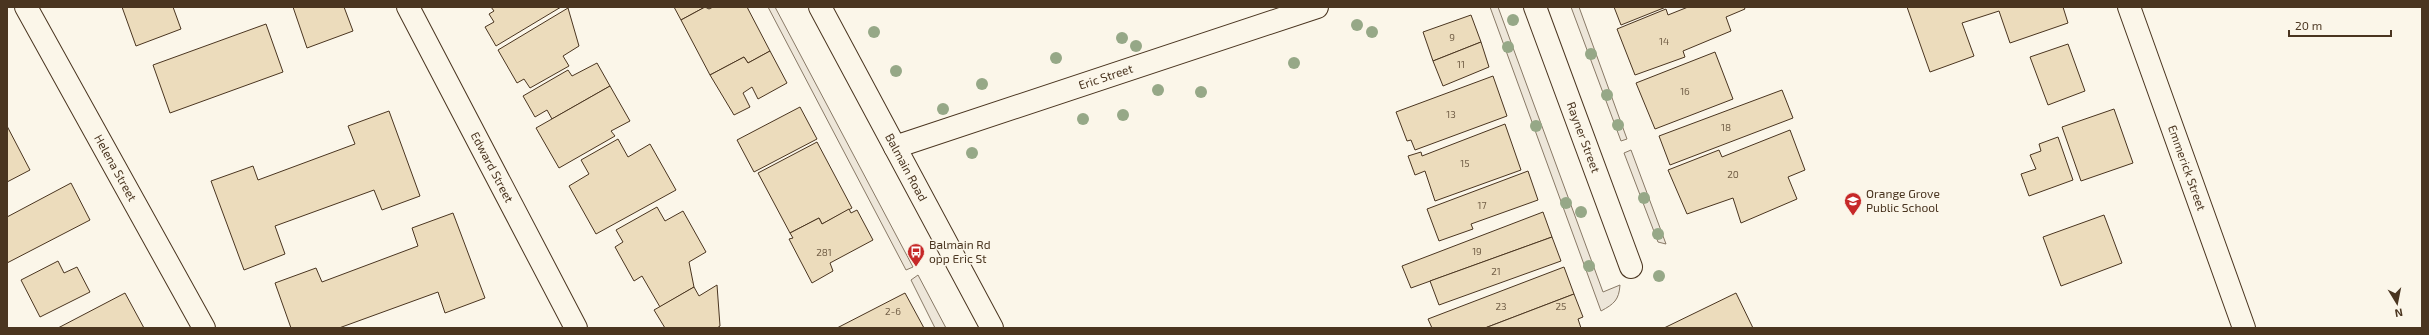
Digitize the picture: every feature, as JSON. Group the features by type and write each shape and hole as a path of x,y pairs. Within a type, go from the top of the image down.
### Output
{"street":[{"name":"Helena Street","path":"26,7 204,328"},
{"name":"Edward Street","path":"408,7 576,328"},
{"name":"Balmain Road","path":"820,7 992,328"},
{"name":"Eric Street","path":"895,148 1317,7"},
{"name":"Rayner Street","path":"1535,7 1631,267"},
{"name":"Emmerick Street","path":"2129,7 2244,328"}],"shaded area":[{"path":"768,7 775,7 913,267 906,270"},
{"path":"1490,7 1498,7 1603,292 1620,285 1615,301 1601,311"},
{"path":"1571,7 1579,7 1627,139 1621,141"},
{"path":"1631,150 1666,244 1658,242 1624,153"},
{"path":"918,275 946,328 935,328 911,280"}],"building":[{"path":"122,7 173,7 181,29 136,46"},
{"path":"293,7 344,7 353,31 307,48"},
{"path":"491,7 561,7 496,46 485,27 494,22 489,14 494,11"},
{"path":"674,7 705,7 681,20"},
{"path":"705,7 709,9 713,7 747,7 770,51 748,63 744,57 710,75 681,20"},
{"path":"1614,7 1666,7 1621,25"},
{"path":"1688,7 1744,7 1745,9 1726,17 1731,31 1683,51 1685,57 1635,75 1617,29 1666,9 1668,15"},
{"path":"1907,7 2063,7 2068,23 2010,43 1999,11 1962,23 1974,56 1930,72"},
{"path":"568,8 579,46 563,56 569,66 530,88 524,79 517,83 498,50"},
{"path":"1471,15 1481,42 1433,61 1423,32"},
{"path":"266,24 283,72 170,113 153,65"},
{"path":"1481,42 1489,67 1443,86 1433,61"},
{"path":"2068,44 2085,91 2048,105 2030,57"},
{"path":"770,51 787,83 758,99 752,87 743,93 750,107 734,115 710,75 744,57 748,63"},
{"path":"1715,52 1733,99 1655,129 1636,83"},
{"path":"597,63 610,86 552,119 547,110 535,117 523,96 568,70 572,76"},
{"path":"1493,76 1507,116 1415,150 1411,140 1407,141 1396,112"},
{"path":"610,86 630,121 611,131 615,136 559,168 536,128"},
{"path":"1782,90 1793,118 1670,165 1659,136"},
{"path":"800,107 817,139 754,172 737,140"},
{"path":"2114,109 2133,163 2081,181 2062,127"},
{"path":"389,111 420,196 382,210 374,190 275,226 285,254 244,270 211,181 253,166 258,180 355,144 348,126"},
{"path":"1505,124 1521,170 1435,201 1425,171 1415,175 1408,156 1421,152 1422,156"},
{"path":"7,126 30,170 7,182"},
{"path":"1790,130 1805,170 1788,177 1797,199 1741,223 1733,198 1687,214 1668,170 1719,150 1722,157"},
{"path":"2058,137 2073,180 2029,196 2021,174 2036,169 2030,155 2041,151 2039,144"},
{"path":"618,139 628,157 650,144 676,190 596,234 569,186 589,174 581,160"},
{"path":"817,142 852,208 822,224 819,218 790,233 758,173"},
{"path":"1528,171 1538,200 1471,224 1473,229 1439,241 1427,209"},
{"path":"71,183 90,220 7,263 7,217"},
{"path":"657,207 665,221 683,211 706,252 689,262 694,287 660,307 642,276 634,281 615,247 623,242 616,230"},
{"path":"849,209 851,213 857,210 873,240 830,263 833,271 812,283 789,239 793,238 790,233 819,218 822,224"},
{"path":"1543,212 1552,237 1411,288 1402,266"},
{"path":"453,213 485,298 445,313 438,292 339,328 291,328 275,283 316,268 322,282 418,246 412,228"},
{"path":"2104,215 2122,263 2061,286 2043,237"},
{"path":"1552,237 1561,261 1439,305 1430,281"},
{"path":"58,261 64,273 77,267 90,292 40,317 21,280"},
{"path":"1564,267 1574,294 1485,328 1432,328 1428,319"},
{"path":"717,285 720,326 717,328 665,328 654,310 694,287 699,296"},
{"path":"125,293 144,328 58,328"},
{"path":"905,293 924,328 837,328"},
{"path":"1736,293 1753,328 1664,328"},
{"path":"1574,294 1583,317 1578,319 1581,328 1485,328"}],"place":[{"name":"Orange Grove Public School","path":"1853,216"},
{"name":"Balmain Rd opp Eric St","path":"916,267"}]}
